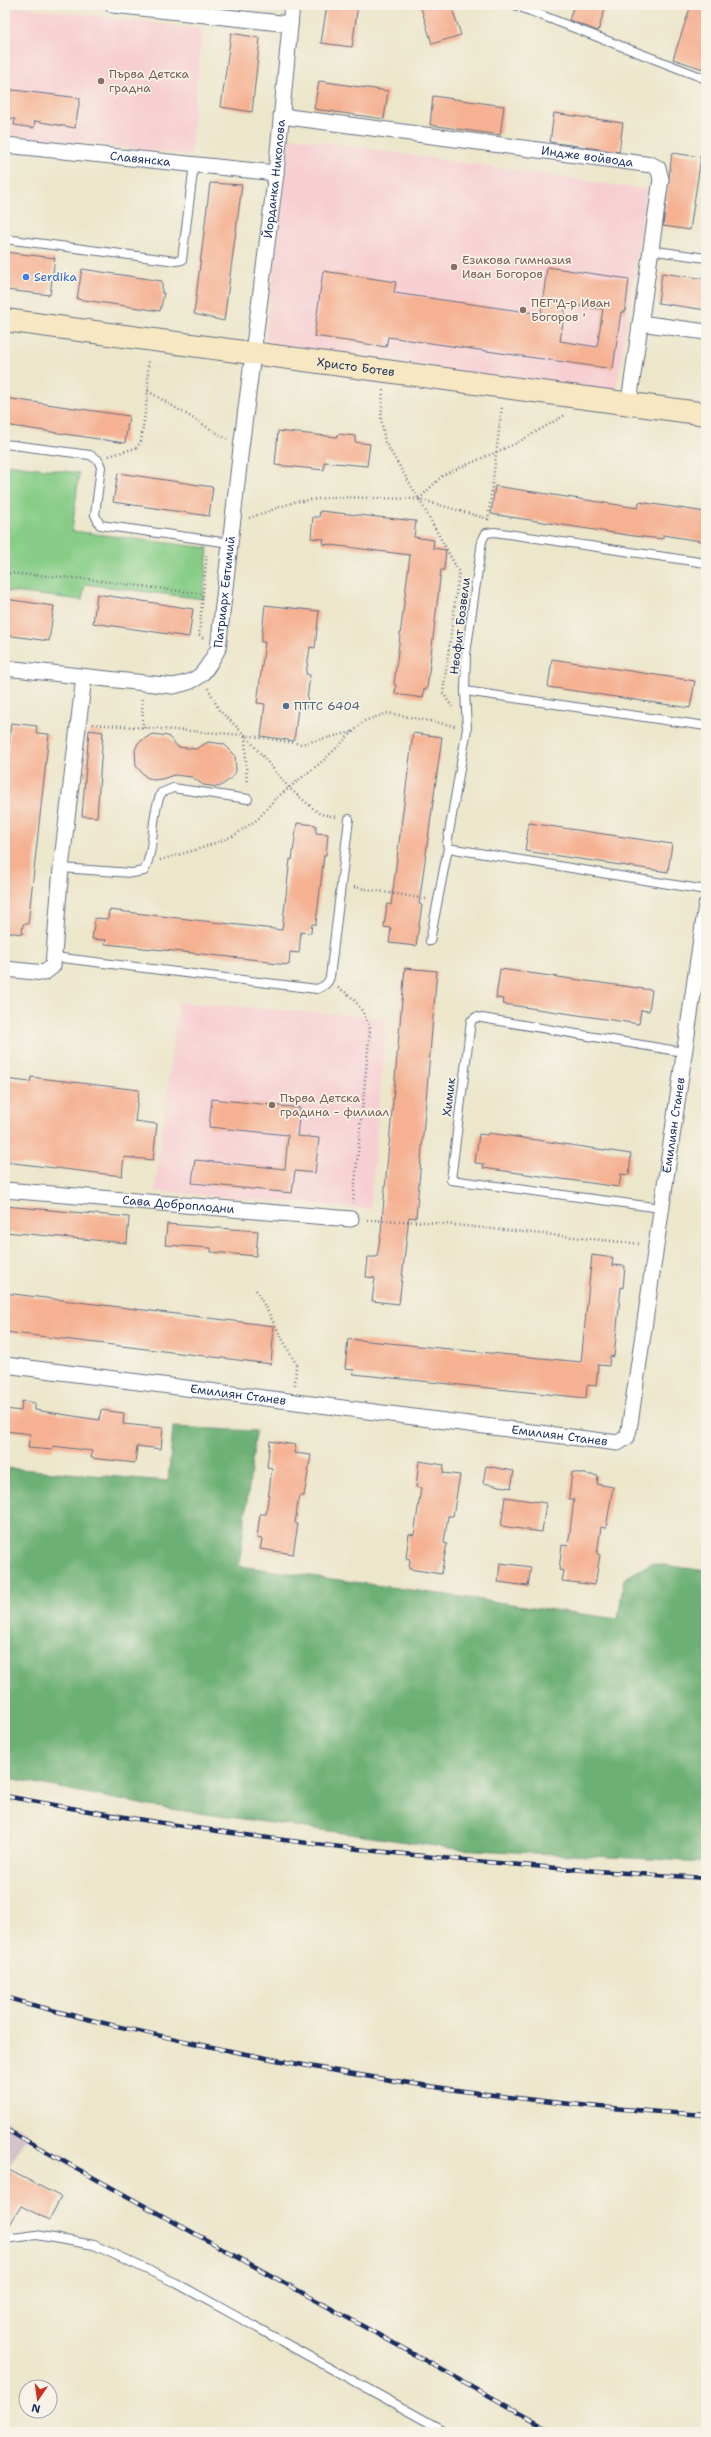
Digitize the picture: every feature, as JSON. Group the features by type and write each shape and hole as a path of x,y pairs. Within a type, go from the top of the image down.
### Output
{"street":[{"path":"113,5 211,10 290,24"},
{"name":"Йорданка Николова","path":"253,352 276,173 292,5"},
{"name":"Индже войвода","path":"281,116 652,165 658,168 661,179 649,250 629,402"},
{"name":"Славянска","path":"5,145 276,173"},
{"name":"Христо Ботев","path":"5,320 629,402 706,414"},
{"path":"640,323 706,332"},
{"name":"Патриарх Евтимий","path":"203,676 218,649 253,352"},
{"path":"5,668 173,686 189,683 203,676"},
{"path":"5,969 44,973 51,970 54,957 61,868 84,677"},
{"name":"Емилиян Станев","path":"5,1365 618,1443 623,1440 629,1430 683,1052 706,905"},
{"name":"Сава Доброплодни","path":"5,1190 352,1218"}],"lane":[{"path":"515,5 706,78"},
{"path":"5,238 176,261 182,260 194,164"},
{"path":"649,250 706,258"},
{"path":"5,444 90,455 98,460 101,467 95,515 100,525 230,543"},
{"path":"486,533 494,532 706,562"},
{"name":"Неофит Бозвели","path":"430,941 448,848 447,844 468,729 465,691 468,647 482,541 486,533"},
{"path":"465,691 706,726"},
{"path":"61,868 132,873 144,871 148,863 155,807 161,793 173,788 248,799"},
{"path":"54,957 317,989 328,983 349,819"},
{"path":"448,848 706,890"},
{"name":"Химик","path":"661,1208 451,1180 471,1021 476,1017 683,1052"},
{"path":"5,2239 36,2235 94,2245 176,2283 446,2432"}],"path":[{"path":"98,460 136,448 141,442 148,391 148,339"},
{"path":"385,370 381,419 385,442 420,499 459,572 443,693 468,729"},
{"path":"486,533 505,386"},
{"path":"148,391 241,448"},
{"path":"420,499 443,475 517,443 568,413"},
{"path":"232,525 302,501 333,497 420,499 488,519"},
{"path":"208,540 199,635 218,649"},
{"path":"5,573 78,578 203,594"},
{"path":"203,676 219,710 245,735 290,789 320,814 349,819"},
{"path":"141,683 143,728"},
{"path":"148,863 202,848 232,836 258,818 275,799 290,789 364,721 388,714 468,729"},
{"path":"78,723 245,735 301,744 353,732"},
{"path":"245,735 248,799"},
{"path":"341,885 438,900"},
{"path":"328,983 346,992 363,1010 370,1029 352,1218 425,1222 655,1245"},
{"path":"256,1290 296,1364 294,1402"}],"shaded area":[{"name":"Първа Детска градна","path":"5,5 202,29 190,155 5,134"},
{"name":"Езикова гимназия Иван Богоров","path":"290,137 646,190 616,394 265,343"},
{"name":"Първа Детска градина - филиал","path":"178,1002 387,1018 370,1209 155,1191"},
{"path":"5,2120 28,2132 5,2175"}],"green space":[{"path":"5,464 79,473 72,531 208,548 203,599 85,584 82,600 5,591"},
{"path":"173,1427 256,1431 239,1566 618,1619 624,1579 651,1563 706,1571 706,1862 457,1849 150,1806 5,1777 5,1468 168,1481"}],"building":[{"path":"327,5 358,5 352,47 321,43"},
{"path":"420,5 451,5 461,35 432,44"},
{"path":"574,5 606,5 598,31 569,20"},
{"path":"691,5 706,5 706,70 673,59"},
{"path":"231,33 260,38 252,112 221,107"},
{"path":"319,81 388,91 384,119 314,109"},
{"path":"5,89 80,98 75,128 35,121 34,128 14,125 15,119 5,118"},
{"path":"433,96 504,106 500,135 430,125"},
{"path":"554,113 623,123 619,152 550,142"},
{"path":"672,153 701,157 690,230 663,226"},
{"path":"210,183 242,185 224,321 194,314"},
{"path":"5,252 55,258 50,295 5,290"},
{"path":"547,267 629,279 625,312 621,312 613,369 388,337 386,347 314,336 323,271 396,282 394,293 541,314","holes":["566,304 603,309 597,347 560,341"]},
{"path":"82,269 162,281 162,293 164,293 160,311 77,299"},
{"path":"662,273 706,279 706,310 658,303"},
{"path":"5,398 129,416 125,443 5,425"},
{"path":"278,431 337,437 338,434 355,436 355,442 370,444 367,466 324,462 324,470 275,465"},
{"path":"118,473 213,487 209,516 113,502"},
{"path":"495,486 638,508 639,502 706,512 706,542 663,535 663,539 634,536 491,514"},
{"path":"320,511 416,521 414,537 434,540 433,548 446,550 444,570 441,570 427,689 424,689 423,698 395,694 396,685 394,684 410,555 323,544 324,539 311,538 313,517 319,517"},
{"path":"97,594 193,609 189,637 93,623"},
{"path":"5,599 54,606 49,641 5,635"},
{"path":"265,605 319,611 315,648 310,647 306,674 310,675 306,709 298,708 294,741 261,736 265,704 257,703 265,642 261,642"},
{"path":"552,659 695,681 690,708 548,687"},
{"path":"11,723 37,726 36,733 49,734 28,924 23,924 22,934 5,932 5,780"},
{"path":"89,730 103,732 97,817 82,816"},
{"path":"413,733 442,737 419,904 422,905 416,946 389,943 391,928 384,927 387,904 391,905"},
{"path":"152,734 168,736 178,747 196,749 208,742 224,744 235,755 236,771 232,778 219,787 203,785 192,777 174,775 154,780 146,777 136,766 135,750 138,743"},
{"path":"297,823 316,825 316,833 328,834 316,924 312,924 311,933 301,932 299,953 290,952 289,965 269,963 269,961 105,944 106,940 92,939 95,918 108,919 109,910 282,930 290,859 292,860"},
{"path":"529,823 672,844 668,872 525,851"},
{"path":"405,968 437,971 416,1218 409,1217 399,1304 372,1301 375,1278 366,1277 368,1257 377,1257 381,1232"},
{"path":"500,969 652,990 649,1011 641,1010 639,1024 503,1004 504,999 496,998"},
{"path":"31,1077 139,1090 135,1121 157,1124 153,1160 124,1157 122,1176 5,1162 5,1079 30,1082"},
{"path":"212,1099 300,1108 297,1136 319,1138 315,1173 295,1171 292,1193 192,1183 195,1160 285,1169 288,1135 209,1127"},
{"path":"489,1133 631,1154 629,1175 621,1174 619,1187 483,1168 484,1164 475,1163 479,1134 488,1135"},
{"path":"5,1206 129,1217 127,1243 5,1232"},
{"path":"167,1224 258,1231 256,1256 211,1252 211,1248 165,1245"},
{"path":"592,1255 613,1258 612,1265 625,1266 623,1288 621,1287 614,1357 610,1356 609,1366 598,1365 596,1386 587,1385 586,1398 353,1374 354,1370 345,1369 348,1339 581,1362"},
{"path":"5,1293 274,1326 271,1364 5,1332"},
{"path":"22,1401 35,1403 35,1410 99,1420 101,1410 124,1413 123,1424 163,1428 161,1449 137,1446 135,1463 91,1458 92,1451 53,1446 53,1450 28,1448 30,1434 5,1431 5,1409 21,1411"},
{"path":"270,1441 296,1445 294,1453 311,1455 304,1496 299,1496 295,1523 298,1524 293,1554 260,1549 262,1539 257,1538 260,1514 266,1514 272,1468 267,1467"},
{"path":"419,1461 444,1465 443,1473 460,1475 453,1516 448,1516 444,1543 447,1544 441,1574 409,1569 410,1559 406,1558 409,1534 414,1535 421,1488 416,1487"},
{"path":"486,1466 514,1471 511,1488 483,1483"},
{"path":"572,1472 598,1476 597,1484 613,1487 606,1528 601,1527 597,1554 600,1555 595,1585 562,1581 564,1571 559,1570 562,1545 568,1546 574,1499 569,1499"},
{"path":"505,1497 546,1503 542,1532 501,1526"},
{"path":"500,1563 531,1567 528,1586 498,1582"},
{"path":"5,2168 61,2197 49,2220 21,2206 5,2233"}],"railway":[{"path":"5,1796 179,1826 354,1849 530,1866 706,1878"},
{"path":"5,1997 89,2020 146,2033 290,2063 408,2083 467,2092 586,2106 706,2115"},
{"path":"5,2129 555,2432"}],"place":[{"name":"Първа Детска градна","path":"101,81"},
{"name":"Езикова гимназия Иван Богоров","path":"454,267"},
{"name":"Serdika","path":"26,277"},
{"name":"ПЕГ\"Д-р Иван Богоров '","path":"523,310"},
{"name":"ПТТС 6404","path":"286,706"},
{"name":"Първа Детска градина - филиал","path":"272,1105"}]}
